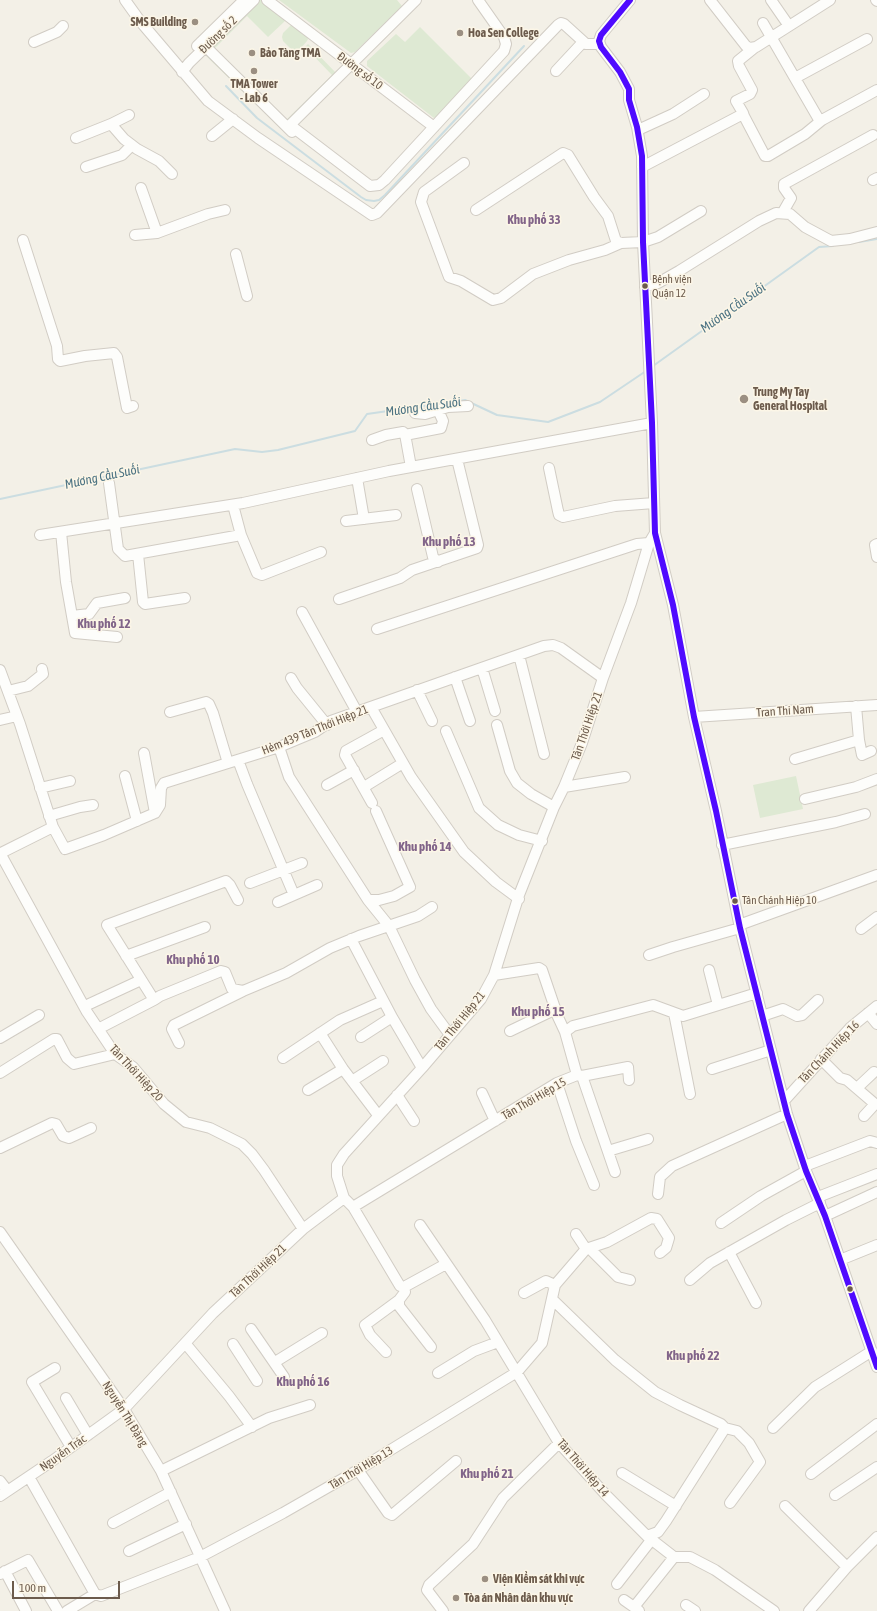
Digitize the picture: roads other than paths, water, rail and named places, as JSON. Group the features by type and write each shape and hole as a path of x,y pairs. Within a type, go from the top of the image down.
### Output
{"street":[{"path":"125,0 180,69 208,101 258,138 374,215 558,25 561,23 564,24 583,42 589,44 600,44"},
{"name":"Đường số 2","path":"180,69 244,0"},
{"name":"Đường số 2","path":"203,45 254,0"},
{"name":"Đường số 10","path":"267,0 434,127"},
{"path":"416,0 290,125 365,183 373,186 385,180 502,54 506,46 504,37 478,0"},
{"path":"630,0 600,35 600,44 620,72 629,89 629,100 638,130 642,167 643,242 648,371 652,423 655,533 673,604 694,717 739,927 787,1114 825,1216 877,1366"},
{"path":"710,0 746,46 754,48"},
{"path":"771,0 789,26"},
{"path":"830,0 754,48 738,61 739,66 752,90 750,94 736,101 752,131 756,142 765,156 768,156 805,134 822,120 877,90"},
{"path":"763,24 818,118 822,120"},
{"path":"34,42 57,32 63,26"},
{"path":"794,78 867,39"},
{"path":"556,71 583,42"},
{"path":"203,45 300,140"},
{"path":"638,130 673,114 704,94"},
{"path":"76,138 129,115"},
{"path":"642,167 740,115 744,116"},
{"path":"212,136 233,119"},
{"path":"111,124 117,132 132,145 159,161 172,174"},
{"path":"783,212 791,198 784,188 784,184 873,135"},
{"path":"86,167 122,155 132,145"},
{"path":"476,210 563,153 568,155 594,197 608,216 616,241 621,243"},
{"path":"464,163 424,192 421,202 449,277 461,281 493,300 501,298 533,274 568,260 605,250 621,243 643,242 658,237 701,211"},
{"path":"140,188 157,233"},
{"path":"135,235 157,233 208,214 225,210"},
{"path":"645,287 658,283 680,271 759,220 776,213 783,212 790,214 805,227 831,241 850,239 877,232"},
{"path":"23,240 57,346 58,360 60,361 114,353 117,357 127,408 133,406"},
{"path":"236,254 248,296"},
{"path":"415,412 425,414 448,406 468,406"},
{"path":"372,440 386,435 403,432 405,435 440,428 443,421 438,410"},
{"path":"40,535 233,505 411,467 652,423"},
{"path":"405,435 411,467"},
{"path":"339,599 400,578 412,570 477,548 478,545 457,459"},
{"path":"549,468 559,515 563,517 615,506 654,503"},
{"path":"357,478 364,519"},
{"path":"109,483 118,549 125,556 241,535"},
{"path":"417,489 433,557 438,562"},
{"path":"233,505 241,535 257,573 262,574 321,552"},
{"path":"346,521 396,515"},
{"path":"61,532 66,582 75,633 117,637"},
{"name":"Tân Thới Hiệp 21","path":"124,1409 213,1313 304,1229 344,1198 337,1176 337,1165 344,1154 422,1068 481,999 494,975 519,898 554,807 582,743 603,678 631,603 649,543 655,533"},
{"path":"377,629 637,544 649,543"},
{"path":"877,544 875,545 877,557"},
{"path":"138,554 143,602 145,604 185,598"},
{"path":"72,616 89,614 97,602 125,598"},
{"path":"302,612 357,712"},
{"name":"Hẻm 439 Tân Thới Hiệp 21","path":"155,813 160,805 161,788 164,784 279,747 315,732 331,721 544,646 553,645 561,648 603,678"},
{"path":"519,655 544,754"},
{"path":"482,668 495,711"},
{"path":"0,670 18,716 52,827 65,849 104,835 155,813 144,753"},
{"path":"8,691 28,686 43,674 42,670"},
{"path":"455,677 470,721"},
{"path":"291,678 297,688 327,725"},
{"path":"417,690 432,722"},
{"path":"170,712 206,702 209,704 233,761 246,784 294,895"},
{"path":"856,706 862,755 871,751"},
{"name":"Tran Thi Nam","path":"694,717 856,706 877,706"},
{"path":"371,707 411,777 464,852 496,882 519,898"},
{"path":"0,720 18,716"},
{"path":"497,725 510,771 517,783 531,794 554,807"},
{"path":"368,900 379,900 394,896 410,887 374,807 345,755 346,751 384,730"},
{"path":"446,731 479,808 498,825 519,835 542,841"},
{"path":"795,759 859,740"},
{"path":"279,747 289,777 368,900 389,926 431,1009 450,1035"},
{"path":"364,788 403,763"},
{"path":"327,785 354,770"},
{"path":"125,776 137,821"},
{"path":"564,787 579,786 625,777"},
{"path":"805,799 856,787 877,779"},
{"path":"40,788 70,781"},
{"path":"49,816 80,807 93,805"},
{"path":"722,845 836,822 865,814"},
{"path":"0,853 52,827"},
{"name":"Tân Thới Hiệp 20","path":"0,853 84,1006 115,1054 133,1067 164,1104 186,1122 210,1128 242,1144 264,1170 304,1229"},
{"path":"250,883 302,864"},
{"path":"649,955 739,927 877,875"},
{"path":"154,1000 107,925 226,881 230,885 238,900"},
{"path":"278,902 317,886"},
{"path":"179,1043 172,1029 174,1025 243,991 286,973 330,948 351,939 418,916 432,908"},
{"path":"861,929 877,917"},
{"path":"126,956 205,927"},
{"path":"351,939 383,1001 422,1068"},
{"name":"Tân Thới Hiệp 15","path":"353,1207 557,1084 579,1076 565,1032 542,970 538,968 494,975"},
{"path":"709,970 718,1005"},
{"path":"98,1029 160,996 221,971 225,972 232,989 243,991"},
{"path":"84,1006 141,980"},
{"path":"565,1032 573,1026 653,1005 674,1014 683,1016 757,993"},
{"path":"762,1016 783,1009 797,1016 802,1015 818,1000"},
{"path":"283,1058 340,1020 383,1001"},
{"name":"Tân Chánh Hiệp 16","path":"784,1101 820,1059 850,1028 877,1006"},
{"path":"510,1031 556,1009"},
{"path":"868,1013 877,1024"},
{"path":"674,1014 690,1094"},
{"path":"0,1038 39,1015"},
{"path":"361,1037 392,1017"},
{"path":"320,1033 343,1069 378,1115"},
{"path":"0,1073 54,1039 57,1039 67,1058 74,1064 115,1054"},
{"path":"712,1069 771,1050"},
{"path":"820,1059 840,1078 847,1080 875,1104 864,1116"},
{"path":"352,1081 383,1061"},
{"path":"615,1172 579,1076 628,1067 629,1080"},
{"path":"308,1090 343,1069"},
{"path":"857,1088 874,1072"},
{"path":"557,1084 576,1141 594,1185"},
{"path":"482,1094 495,1121"},
{"path":"397,1095 414,1121"},
{"path":"658,1194 660,1178 672,1166 787,1114"},
{"path":"0,1148 52,1123 56,1124 63,1136 69,1138 91,1128"},
{"path":"608,1151 648,1139"},
{"path":"721,1223 806,1168 870,1141 877,1143"},
{"path":"690,1280 710,1263 819,1200 877,1174"},
{"path":"825,1216 877,1192"},
{"path":"344,1198 353,1207 400,1286 404,1287"},
{"path":"524,1293 546,1281 555,1285 588,1248 607,1242 651,1218 657,1219 669,1238 666,1248 660,1254"},
{"name":"Tân Thới Hiệp 14","path":"420,1225 498,1342 559,1443 606,1495 649,1537 674,1557"},
{"name":"Nguyễn Thị Đặng","path":"0,1232 124,1409 161,1471 225,1611"},
{"path":"576,1234 618,1277 630,1280"},
{"path":"840,1260 877,1245"},
{"path":"729,1252 756,1303"},
{"path":"404,1287 446,1264"},
{"name":"Tân Thới Hiệp 13","path":"95,1594 101,1596 200,1557 283,1513 358,1470 517,1372 542,1343 555,1285"},
{"path":"386,1352 370,1335 365,1325 399,1300 404,1292 404,1287"},
{"path":"552,1299 615,1360 655,1392 722,1424 725,1428 737,1431 749,1443 760,1462 730,1503"},
{"path":"399,1300 399,1306 431,1347"},
{"path":"251,1328 284,1377"},
{"path":"275,1362 322,1333"},
{"path":"438,1373 474,1351 498,1342"},
{"path":"185,1343 229,1396 252,1427"},
{"path":"233,1344 257,1381"},
{"path":"773,1428 815,1387 872,1351"},
{"path":"55,1368 32,1382 71,1447"},
{"path":"66,1398 88,1435"},
{"path":"161,1471 270,1418 310,1405"},
{"name":"Nguyễn Trác","path":"4,1493 124,1409"},
{"path":"811,1474 877,1424"},
{"path":"617,1584 649,1537 658,1532 676,1506 725,1428"},
{"path":"443,1611 427,1590 429,1585 473,1544 503,1498 559,1443"},
{"path":"358,1470 388,1513 392,1515 456,1462"},
{"path":"835,1495 877,1467"},
{"path":"622,1473 676,1506"},
{"path":"28,1477 95,1594 67,1611"},
{"path":"0,1481 4,1493"},
{"path":"113,1523 171,1492"},
{"path":"785,1506 847,1567"},
{"path":"129,1552 186,1524"},
{"path":"809,1611 847,1567 877,1537"},
{"path":"624,1600 637,1609 674,1557 690,1557 715,1570 774,1611"},
{"path":"26,1611 3,1572 28,1560 58,1611"},
{"path":"686,1605 695,1611"}],"waterway":[{"path":"226,86 257,118 361,197 366,200 374,201 379,200 385,195 524,46"},
{"name":"Mương Cầu Suối","path":"859,242 877,239"},
{"name":"Mương Cầu Suối","path":"653,366 819,247 833,246"},
{"name":"Mương Cầu Suối","path":"454,402 465,400 497,415 548,422 600,402 646,371"},
{"name":"Mương Cầu Suối","path":"0,499 235,449 262,452 278,450 355,431 367,414 444,403"}],"place":[{"name":"SMS Building","path":"195,22"},
{"name":"Hoa Sen College","path":"460,33"},
{"name":"Bảo Tàng TMA","path":"252,53"},
{"name":"TMA Tower - Lab 6","path":"254,71"},
{"name":"Bệnh viện Quận 12","path":"645,286"},
{"name":"Trung My Tay General Hospital","path":"744,399"},
{"name":"Tân Chánh Hiệp 10","path":"735,901"},
{"name":"Viện Kiểm sát khi vực","path":"485,1579"},
{"name":"Tòa án Nhân dân khu vực","path":"456,1598"}],"district":[{"name":"Khu phố 33","path":"534,220"},
{"name":"Khu phố 13","path":"449,542"},
{"name":"Khu phố 12","path":"104,624"},
{"name":"Khu phố 14","path":"425,847"},
{"name":"Khu phố 10","path":"193,960"},
{"name":"Khu phố 15","path":"538,1012"},
{"name":"Khu phố 22","path":"693,1356"},
{"name":"Khu phố 16","path":"303,1382"},
{"name":"Khu phố 21","path":"487,1474"}]}
